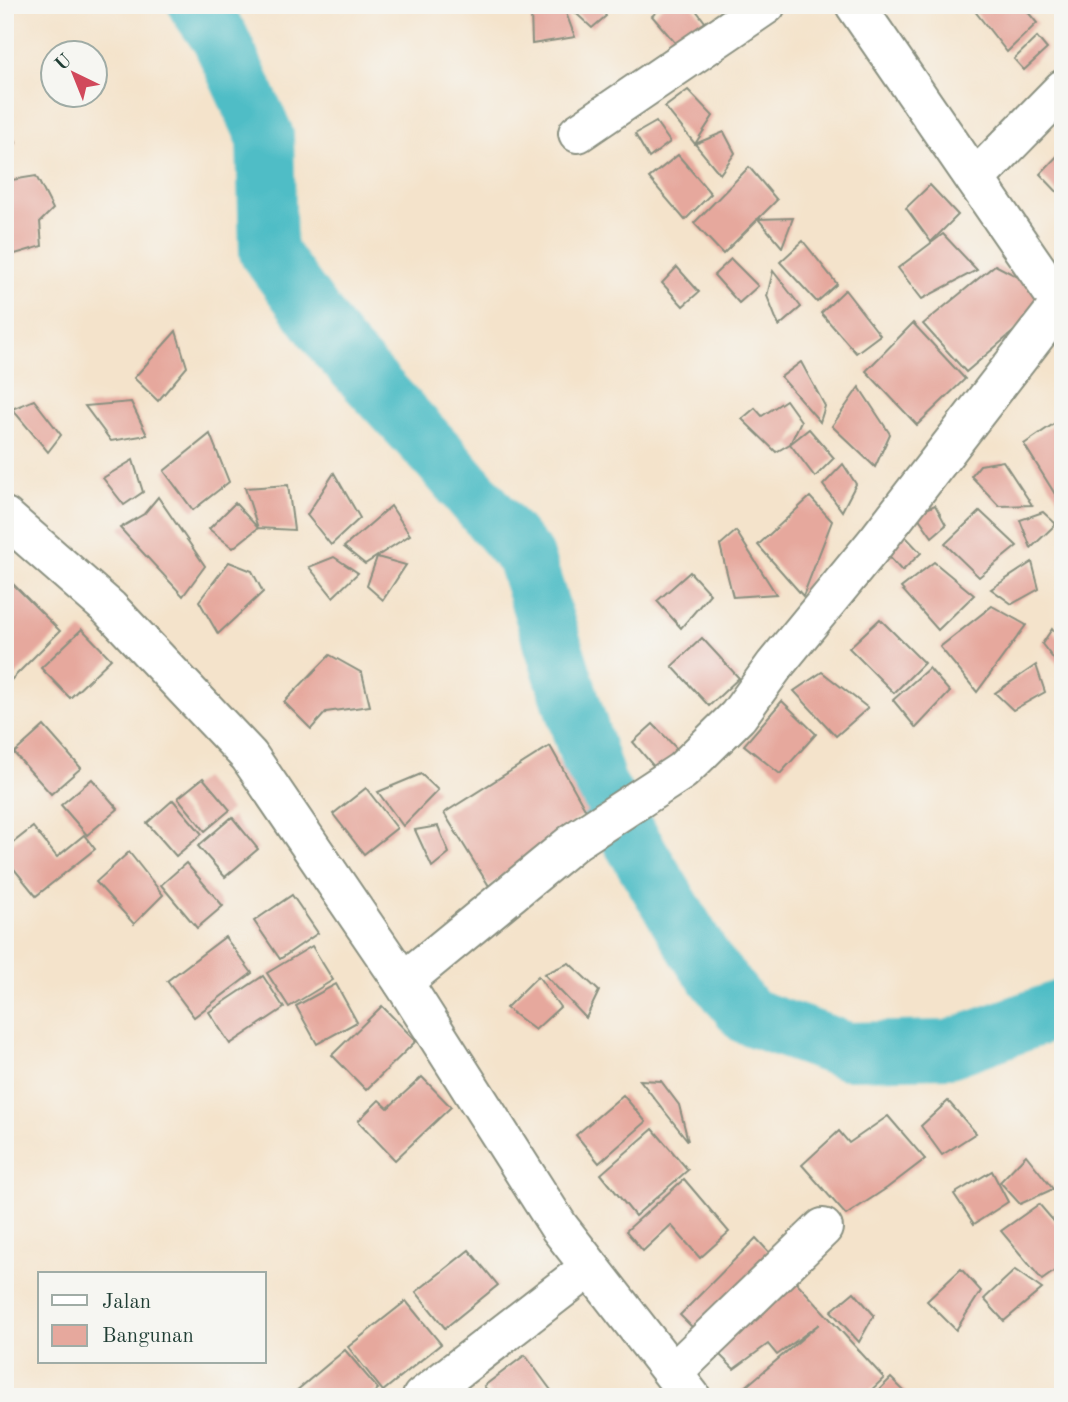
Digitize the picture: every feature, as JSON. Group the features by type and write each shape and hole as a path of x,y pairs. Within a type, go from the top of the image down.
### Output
{"street":[{"path":"578,133 766,5"},
{"path":"403,982 575,841 682,771 738,716 775,665 876,542 1062,302 855,5"},
{"path":"975,179 1063,89"},
{"path":"5,517 109,608 249,756 403,982 559,1227 682,1385 822,1228"},
{"path":"422,1397 589,1268"}],"building":[{"path":"547,5 563,5 575,37 532,44 531,10"},
{"path":"567,5 599,5 606,16 592,28"},
{"path":"664,5 692,5 708,26 677,45 652,16"},
{"path":"980,5 1022,5 1037,23 1007,52 974,10"},
{"path":"1037,37 1047,49 1024,70 1014,59"},
{"path":"688,90 713,116 695,144 665,107"},
{"path":"8,118 16,143 5,152 5,119"},
{"path":"656,122 670,142 649,158 635,134"},
{"path":"724,132 735,153 720,174 695,144"},
{"path":"1063,150 1063,198 1040,174"},
{"path":"678,155 711,194 685,220 649,178"},
{"path":"749,167 777,200 723,254 694,223"},
{"path":"36,176 53,209 40,222 42,246 5,257 5,181"},
{"path":"930,185 958,215 931,242 906,208"},
{"path":"793,218 782,247 758,219"},
{"path":"943,234 977,270 922,299 898,268"},
{"path":"803,241 837,284 817,302 780,262"},
{"path":"731,259 758,286 739,303 714,275"},
{"path":"995,265 1055,296 966,372 923,324"},
{"path":"677,267 699,292 683,306 662,283"},
{"path":"773,271 801,307 779,326 767,296"},
{"path":"845,290 880,335 856,353 821,313"},
{"path":"913,323 965,379 917,425 866,371"},
{"path":"176,331 187,367 158,401 134,378"},
{"path":"801,362 825,406 820,422 781,377"},
{"path":"859,387 890,434 875,467 832,426"},
{"path":"34,400 61,435 48,452 12,409"},
{"path":"786,400 801,421 790,444 776,452 742,419 755,408 762,416"},
{"path":"131,402 147,435 111,441 85,406"},
{"path":"1058,421 1063,425 1063,507 1024,444"},
{"path":"809,429 834,458 815,477 790,444"},
{"path":"210,434 229,482 193,510 164,471"},
{"path":"133,460 143,492 124,505 103,478"},
{"path":"1003,461 1032,505 999,506 971,476 980,465"},
{"path":"843,464 856,484 842,511 823,485"},
{"path":"334,473 360,518 331,545 307,515"},
{"path":"288,485 294,530 258,528 245,488"},
{"path":"158,497 205,566 183,596 120,528 144,514"},
{"path":"810,497 832,521 803,596 758,545"},
{"path":"235,503 258,528 233,548 209,529"},
{"path":"935,505 946,525 932,537 916,514"},
{"path":"391,506 410,535 365,564 344,547"},
{"path":"980,511 1017,546 979,577 945,544"},
{"path":"1043,512 1056,524 1031,548 1020,520"},
{"path":"736,531 776,594 733,597 720,545"},
{"path":"904,535 921,553 902,571 885,552"},
{"path":"334,557 358,573 333,597 309,567"},
{"path":"377,557 406,565 383,600 367,586"},
{"path":"229,562 252,571 263,592 218,634 199,601"},
{"path":"934,562 974,595 938,630 901,588"},
{"path":"1032,562 1039,589 1012,604 991,589"},
{"path":"690,572 710,594 681,628 657,601"},
{"path":"5,576 60,631 5,686"},
{"path":"992,606 1026,625 977,692 940,647"},
{"path":"880,619 924,663 894,693 849,648"},
{"path":"82,629 111,659 70,698 41,668"},
{"path":"1052,629 1063,644 1063,671 1042,644"},
{"path":"702,638 739,678 709,706 672,666"},
{"path":"330,655 362,673 370,706 326,712 311,729 284,702"},
{"path":"1036,665 1045,692 1013,710 995,693"},
{"path":"929,668 950,692 916,728 893,700"},
{"path":"822,672 868,708 836,736 794,691"},
{"path":"782,701 816,734 780,774 744,745"},
{"path":"653,724 681,753 661,775 633,742"},
{"path":"44,726 81,768 51,794 14,753"},
{"path":"550,746 587,812 489,886 444,813"},
{"path":"421,774 438,790 403,826 378,792"},
{"path":"203,778 230,810 205,831 178,798"},
{"path":"92,779 118,809 87,835 61,805"},
{"path":"366,788 397,828 364,854 333,814"},
{"path":"173,800 202,834 176,856 147,823"},
{"path":"232,817 258,849 225,877 198,846"},
{"path":"438,826 449,853 432,867 415,830"},
{"path":"33,827 57,857 84,835 95,849 36,896 5,858 5,849"},
{"path":"129,852 163,895 134,924 96,882"},
{"path":"186,863 223,906 197,928 161,885"},
{"path":"292,895 318,933 280,959 254,921"},
{"path":"225,937 252,973 194,1017 167,981"},
{"path":"312,946 333,980 289,1007 267,973"},
{"path":"569,963 599,991 586,1018 544,974"},
{"path":"263,976 284,1008 230,1044 209,1012"},
{"path":"538,976 560,1007 535,1030 506,1008"},
{"path":"336,984 357,1022 317,1044 296,1006"},
{"path":"382,1006 416,1041 366,1090 332,1055"},
{"path":"422,1077 451,1107 395,1160 358,1121 379,1100 388,1108"},
{"path":"640,1080 661,1081 679,1105 688,1141"},
{"path":"623,1095 646,1122 599,1163 576,1135"},
{"path":"948,1101 976,1133 942,1155 921,1126"},
{"path":"888,1116 925,1159 846,1215 802,1165 839,1131 849,1143"},
{"path":"653,1129 688,1170 635,1216 601,1174"},
{"path":"1026,1155 1053,1189 1020,1204 1000,1182"},
{"path":"992,1171 1008,1202 974,1224 954,1194"},
{"path":"684,1179 729,1232 700,1258 671,1225 643,1251 626,1231"},
{"path":"1039,1204 1063,1232 1063,1265 1042,1280 1001,1231"},
{"path":"756,1238 884,1378 864,1397 738,1397 736,1395 819,1324 777,1355 768,1344 734,1369 680,1315"},
{"path":"469,1250 498,1285 445,1328 416,1292"},
{"path":"961,1269 981,1291 956,1330 927,1301"},
{"path":"1015,1270 1042,1289 1004,1321 984,1299"},
{"path":"854,1292 874,1315 859,1342 831,1311"},
{"path":"406,1301 441,1344 383,1391 348,1347"},
{"path":"345,1350 378,1389 369,1397 289,1397"},
{"path":"525,1355 556,1397 492,1397 484,1386"},
{"path":"891,1378 910,1397 872,1397"}],"waterway":[{"path":"197,5 220,38 265,136 268,252 337,346 439,456 525,557 598,785 704,961 748,1016 847,1051 949,1049 1063,1008"}]}
